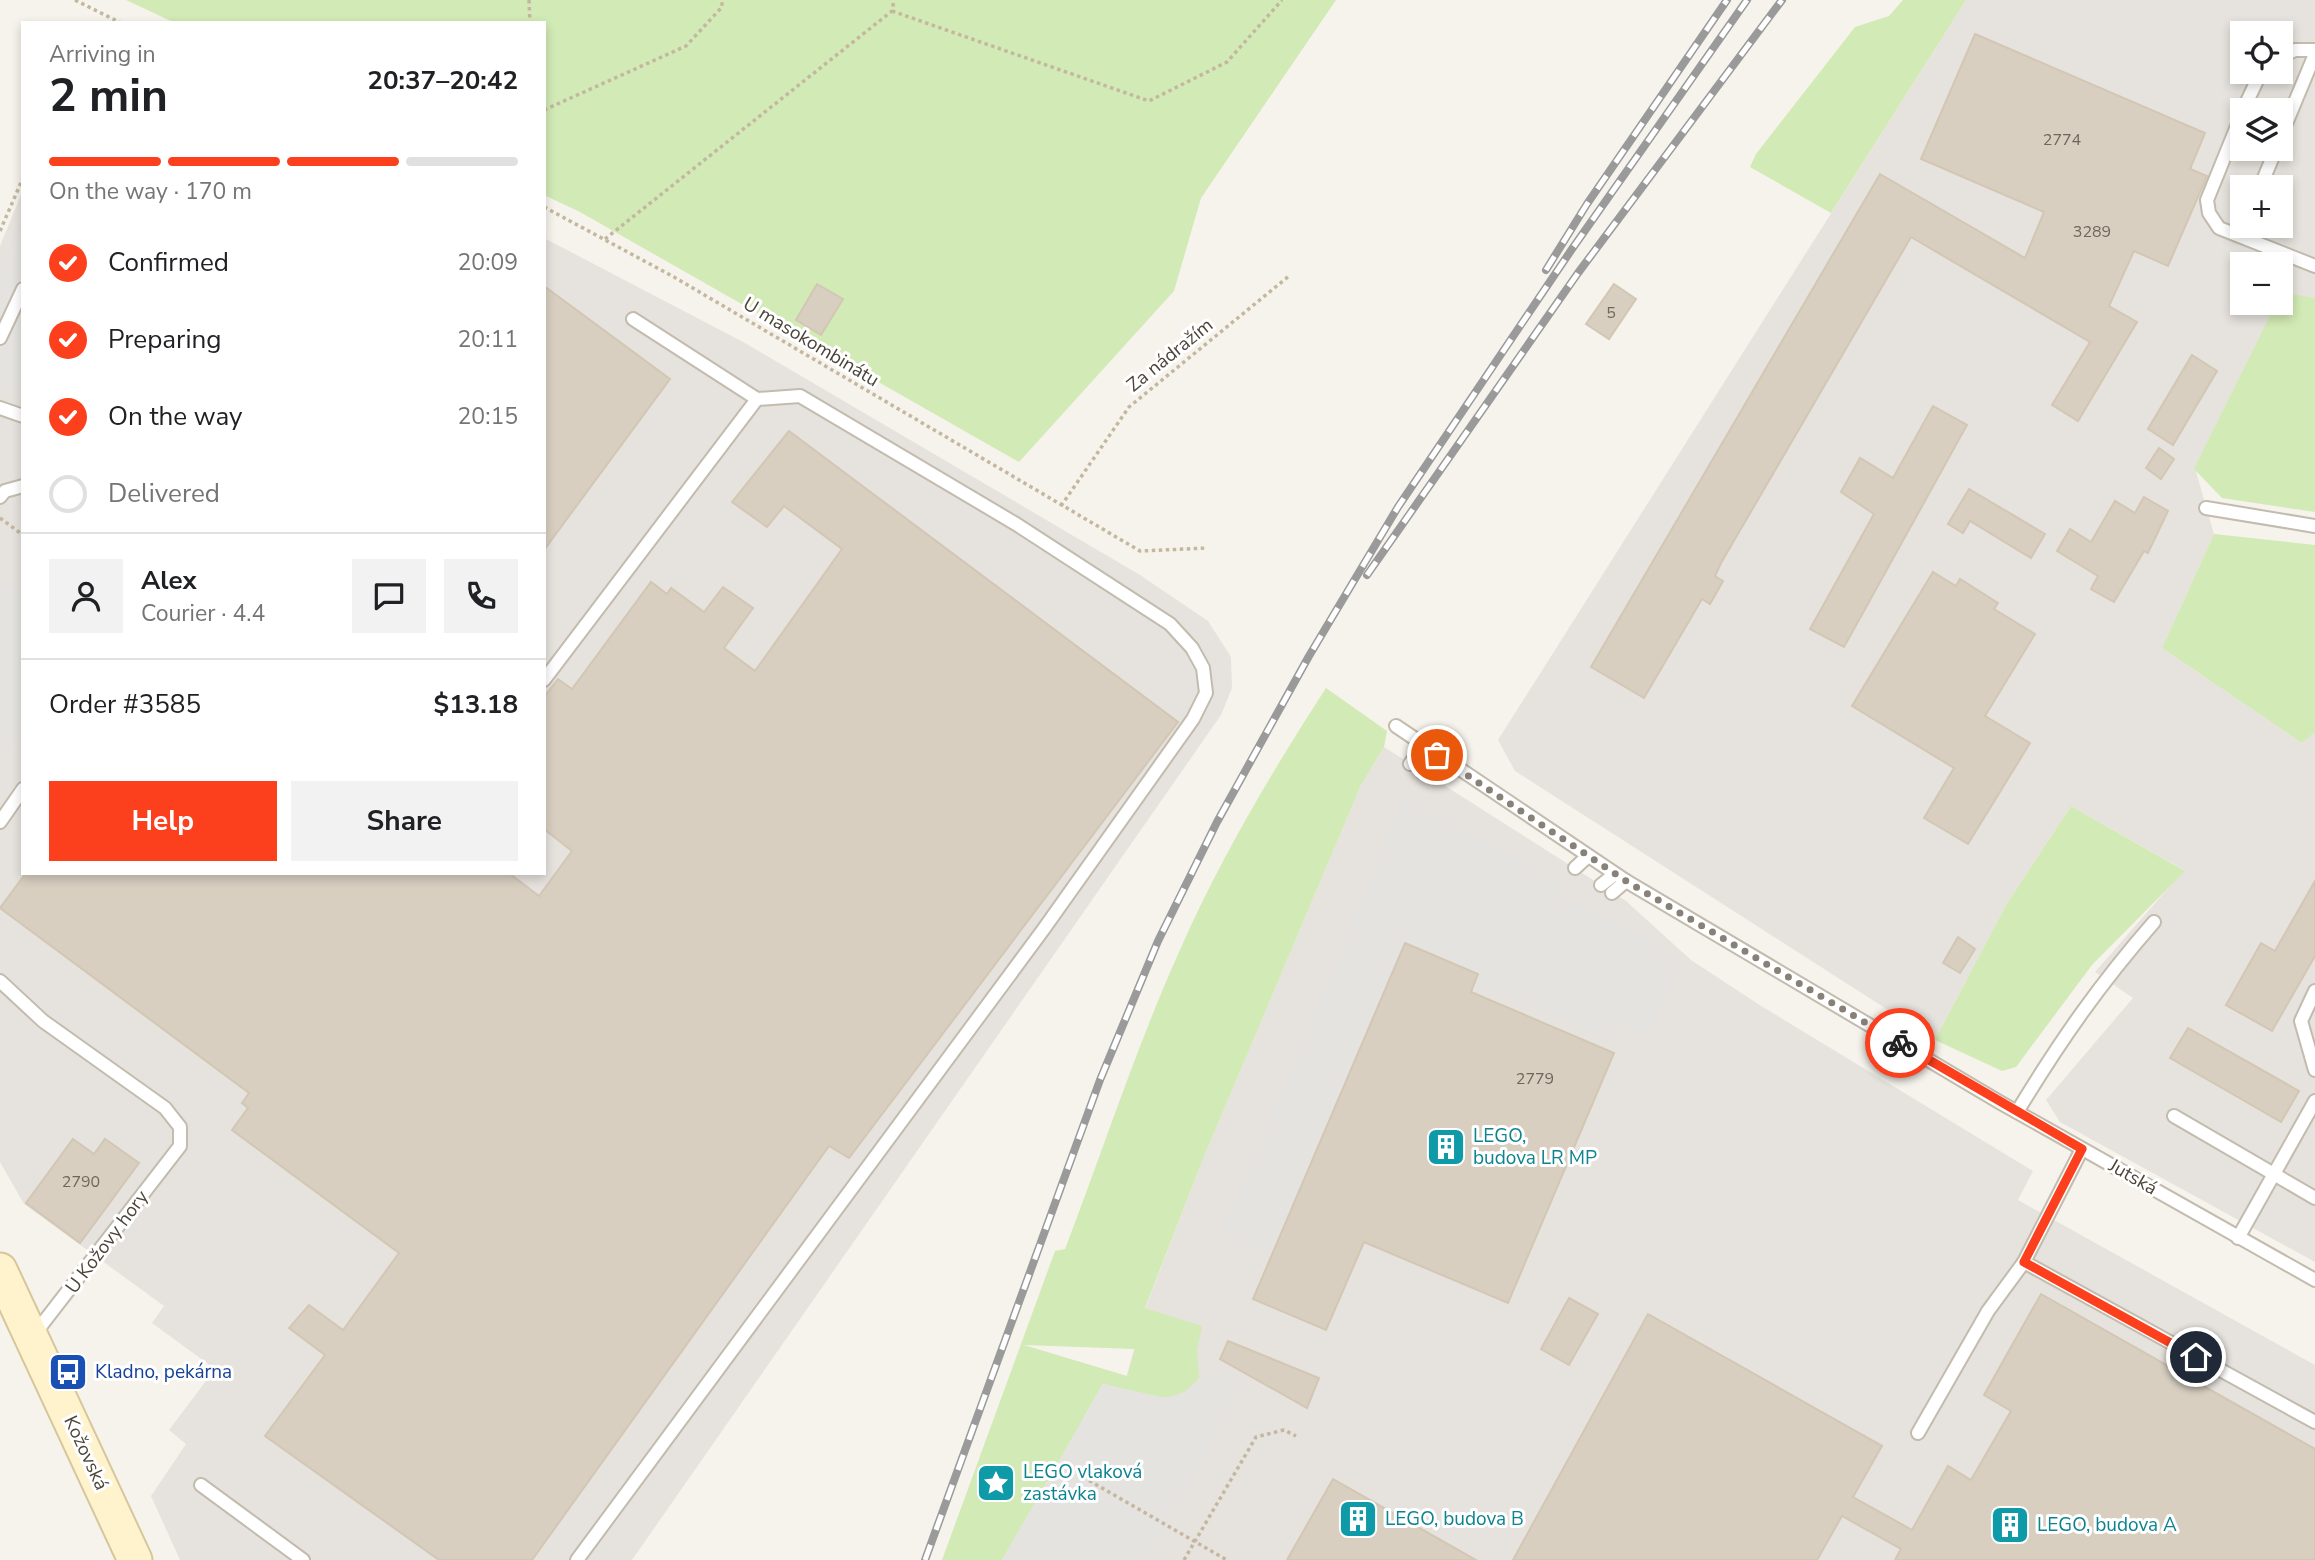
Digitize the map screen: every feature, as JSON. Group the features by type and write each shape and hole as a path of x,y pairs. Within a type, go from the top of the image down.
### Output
{"street":[{"name":"Kožovská","path":"0,1270 135,1560"}],"lane":[{"path":"2293,51 2315,52 2293,106"},
{"path":"2230,142 2207,200 2209,214 2219,228 2315,266"},
{"path":"0,338 21,293"},
{"path":"578,1560 1043,930 1193,719 1206,693 1203,668 1192,648 1170,624 1049,545 800,396 757,399 634,319"},
{"path":"546,677 757,399"},
{"path":"0,408 21,415"},
{"path":"0,497 5,491 21,487"},
{"path":"2206,508 2315,526"},
{"name":"Jutská","path":"1396,726 1620,878 2017,1112 2315,1280"},
{"path":"1410,764 1423,745"},
{"path":"1423,773 1437,755"},
{"path":"0,821 21,792"},
{"path":"1575,868 1588,856"},
{"path":"1606,889 1620,878"},
{"path":"2017,1112 2064,1035 2110,973 2154,922"},
{"name":"U Kožovy hory","path":"0,981 43,1021 165,1108 180,1127 180,1146 33,1337"},
{"path":"2315,991 2301,1021 2315,1070"},
{"path":"2238,1238 2315,1101"},
{"path":"2174,1116 2315,1198"},
{"path":"1917,1433 1988,1311 2024,1262 2082,1149"},
{"path":"2024,1262 2315,1422"},
{"path":"201,1485 303,1560"}],"path":[{"path":"75,0 117,21"},
{"path":"529,0 530,21"},
{"path":"546,109 686,46 722,7 722,0"},
{"path":"605,239 892,11 894,0"},
{"path":"892,11 1149,101 1227,62 1282,0"},
{"path":"0,231 21,183"},
{"name":"U masokombinátu","path":"546,208 674,276 1140,551 1207,548"},
{"name":"Za nádražím","path":"1061,506 1129,407 1289,276"},
{"path":"0,518 21,534"},
{"path":"1184,1560 1256,1437 1284,1430 1296,1436"},
{"path":"1083,1477 1227,1560"}],"shaded area":[{"path":"1966,0 2315,0 2315,298 2293,295 2293,252 2230,252 2230,315 2270,315 2195,468 2214,534 2162,648 2302,743 2315,732 2315,1262 2060,1122 2046,1100 2133,998 2095,972 2184,870 2071,806 2006,905 1935,1040 1515,771 1498,740"},
{"path":"21,195 21,875 546,875 546,239 745,343 1140,575 1208,621 1231,657 1232,688 1221,715 632,1560 180,1560 151,1496 186,1444 169,1430 215,1369 152,1323 164,1306 24,1204 0,1162 0,246"},
{"path":"21,226 21,395 0,386 0,360 6,347 0,344 0,270"},
{"path":"0,579 21,595 21,730 0,758"},
{"path":"1384,747 1626,901 1691,960 1758,1004 2033,1171 2018,1200 2315,1365 2315,1560 942,1560 1127,1375 1145,1309 1203,1159 1361,785"},
{"path":"1400,797 1408,798 1562,886 1557,895 1563,899 1581,909 1583,905 1681,960 1647,1037 1622,1025 1615,1041 1475,982 1478,974 1405,943 1271,1257 1220,1236 1353,922 1394,820"},
{"path":"1212,1370 1223,1372 1244,1385 1145,1560 1002,1560 1103,1384 1171,1399 1186,1392 1203,1374"}],"green space":[{"path":"126,0 1336,0 1201,198 1174,291 1019,462 580,212 546,196 546,21 171,21"},
{"path":"1903,0 1966,0 1831,213 1750,167 1756,154 1855,27 1889,16"},
{"path":"2293,294 2315,298 2315,512 2222,498 2194,469 2270,315 2293,315"},
{"path":"2214,534 2315,545 2315,732 2302,743 2162,648"},
{"path":"1326,688 1387,731 1384,747 1361,785 1203,1159 1145,1308 1202,1326 1197,1351 1199,1378 1189,1388 1167,1397 1143,1395 1103,1384 1002,1560 942,1560 1055,1251 1065,1249 1163,988 1229,850 1266,784","holes":["1024,1345 1135,1349 1127,1376"]},
{"path":"2071,806 2185,871 2092,965 2016,1067 2002,1071 1935,1040 2006,905"}],"building":[{"path":"1975,34 2205,133 2190,169 2207,176 2168,266 2134,251 2109,306 2137,322 2078,421 2052,405 2090,342 1911,237 1721,563 1715,576 1723,581 1710,604 1702,599 1644,698 1591,667 1880,174 2025,258 2044,212 1921,159"},
{"path":"817,284 843,299 821,335 796,320"},
{"path":"1614,284 1636,299 1609,339 1586,324"},
{"path":"546,287 670,379 546,547"},
{"path":"2192,355 2217,371 2173,445 2148,429"},
{"path":"1933,406 1967,425 1844,647 1810,629 1874,514 1841,492 1860,458 1893,478"},
{"path":"789,431 1178,722 849,1158 829,1146 532,1560 439,1560 265,1436 325,1355 289,1328 309,1305 343,1330 399,1253 232,1130 248,1108 242,1103 249,1093 0,908 25,875 512,875 539,896 572,851 546,831 546,694 558,679 572,689 651,582 667,594 671,588 704,612 723,587 753,608 724,648 755,671 842,549 784,506 767,527 732,502"},
{"path":"2159,448 2174,459 2161,479 2146,468"},
{"path":"1969,489 2045,534 2031,558 1970,521 1963,533 1948,524"},
{"path":"2144,497 2168,511 2148,553 2144,551 2114,602 2091,589 2098,576 2057,551 2070,529 2091,542 2115,501 2135,513"},
{"path":"1933,572 1956,586 1960,579 1998,603 1994,609 2035,634 1985,716 2030,743 1968,844 1924,818 1954,768 1852,706"},
{"path":"2315,881 2315,956 2272,1031 2226,1005 2261,943 2275,951"},
{"path":"1958,937 1975,949 1960,973 1943,963"},
{"name":"LEGO, budova LR MP","path":"1405,943 1478,974 1471,992 1614,1053 1508,1303 1364,1242 1326,1330 1253,1299"},
{"path":"2188,1028 2299,1091 2281,1122 2170,1058"},
{"path":"73,1139 94,1154 105,1139 139,1163 80,1243 26,1203"},
{"path":"2041,1294 2315,1449 2315,1560 1895,1560 1901,1549 1842,1516 1817,1560 1513,1560 1648,1314 1882,1446 1853,1497 1912,1530 1948,1466 1971,1480 2011,1411 1984,1395"},
{"path":"1569,1298 1598,1314 1569,1365 1541,1349"},
{"path":"1228,1341 1319,1378 1307,1408 1220,1359"},
{"name":"LEGO, budova B","path":"1333,1479 1476,1560 1287,1560"}],"railway":[{"path":"1546,270 1587,204 1727,0"},
{"path":"925,1560 1100,1080 1158,941 1217,822 1309,656 1398,507 1572,249 1747,0"},
{"path":"1367,575 1578,273 1782,0"}],"way so far":[{"path":"1437,755 1626,881 1900,1043"}],"place":[{"name":"LEGO, budova LR MP","path":"1446,1147"},
{"name":"Kladno, pekárna","path":"68,1372"},
{"name":"LEGO vlaková zastávka","path":"996,1483"},
{"name":"LEGO, budova B","path":"1358,1519"},
{"name":"LEGO, budova A","path":"2010,1525"}],"route":[{"path":"1900,1043 2082,1149 2024,1262 2196,1357"}]}
